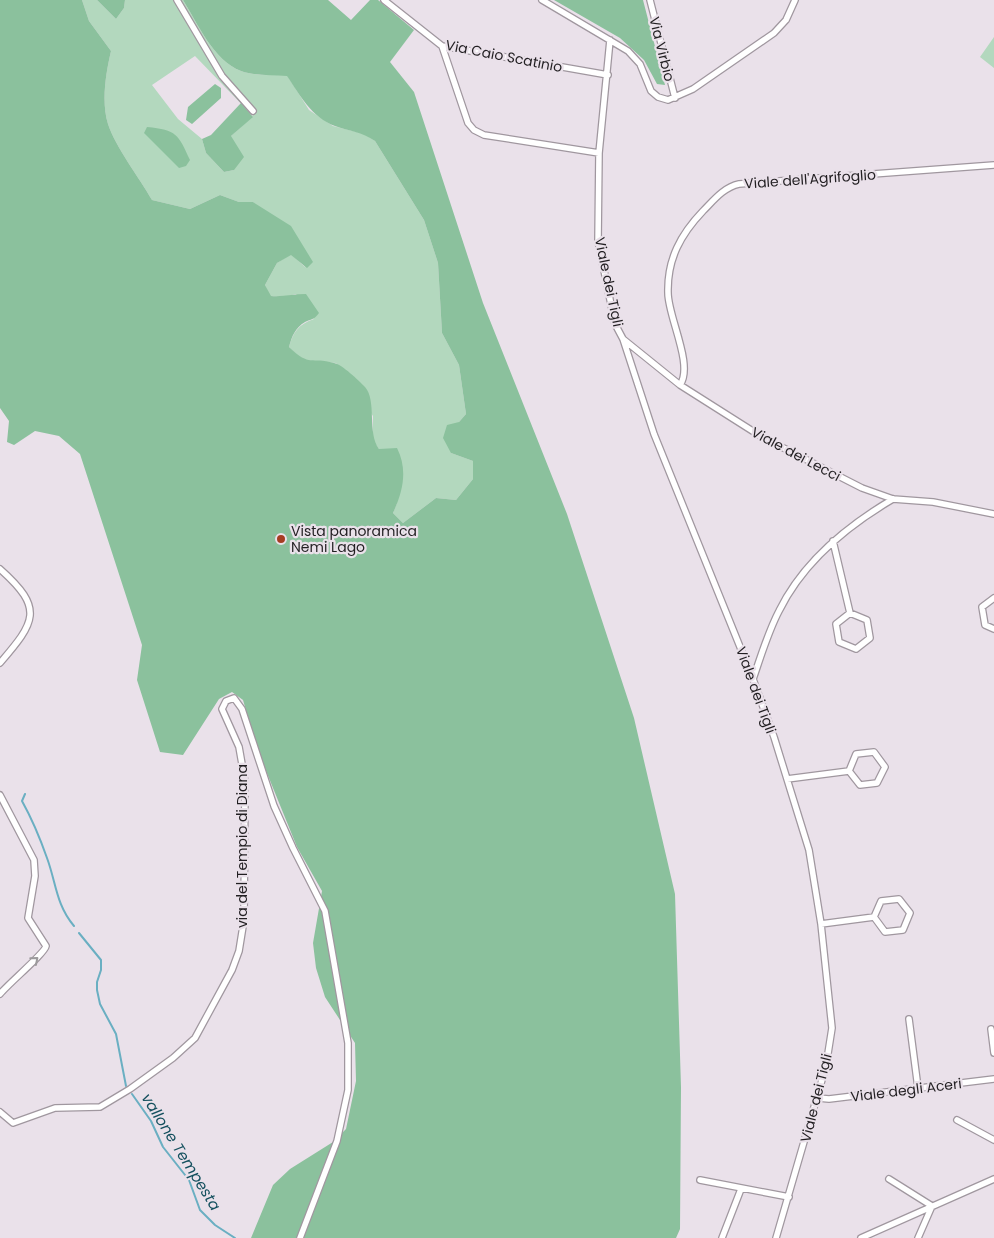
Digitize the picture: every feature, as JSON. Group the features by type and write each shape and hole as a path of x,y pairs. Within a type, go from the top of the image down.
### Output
{"street":[{"path":"177,0 222,76 254,111"},
{"name":"Via Caio Scatinio","path":"384,0 442,46 608,75"},
{"path":"542,0 636,57 648,87 654,95 665,99 675,98 774,33 786,20 795,0"},
{"name":"Via Virbio","path":"650,0 675,98"},
{"name":"Viale dei Tigli","path":"610,40 608,75 598,153 598,241 615,324 623,339 654,434 753,679 809,850 821,924 832,1028 826,1066 818,1098 790,1197 776,1238"},
{"path":"442,46 467,121 476,131 484,135 598,153"},
{"name":"Viale dell'Agrifoglio","path":"680,385 685,370 668,294 675,250 687,228 727,189 739,184 994,165"},
{"name":"Viale dei Lecci","path":"623,339 680,385 777,446 862,488 893,499 933,502 994,514"},
{"path":"753,679 773,624 783,603 818,556 833,541 893,499"},
{"path":"833,541 850,613"},
{"path":"0,569 22,592 29,606 31,617 24,634 0,663"},
{"path":"994,598 982,607 985,625 994,629"},
{"path":"850,613 867,620 870,638 856,649 839,642 836,624 850,613"},
{"name":"via del Tempio di Diana","path":"0,1112 11,1123 52,1108 102,1106 173,1058 191,1043 203,1027 236,962 243,926 244,777 239,747 222,707 226,700 234,698 242,709 258,762 282,824 325,911 348,1043 348,1090 337,1141 300,1238"},
{"path":"874,752 885,767 878,783 860,785 849,771 856,754 874,752"},
{"path":"787,779 849,771"},
{"path":"0,795 34,860 35,876 28,918 46,946 44,952 15,977 0,994"},
{"path":"899,899 910,914 903,930 885,932 874,917 881,901 899,899"},
{"path":"821,924 874,917"},
{"path":"909,1019 918,1088"},
{"path":"990,1029 994,1053"},
{"name":"Viale degli Aceri","path":"818,1098 829,1099 994,1079"},
{"path":"957,1120 994,1140"},
{"path":"889,1178 932,1206"},
{"path":"861,1238 994,1179"},
{"path":"700,1180 790,1197"},
{"path":"722,1238 741,1189"},
{"path":"918,1238 932,1206"}],"green space":[{"path":"0,0 82,0 89,21 111,51 106,78 105,106 111,133 152,200 190,209 220,195 239,202 253,202 291,226 313,262 307,268 291,255 277,263 265,285 271,296 306,294 319,313 296,330 289,347 307,359 326,361 342,367 365,387 369,393 375,442 379,449 397,448 400,456 403,481 393,513 403,523 436,498 456,500 473,479 473,461 451,453 443,438 447,425 459,422 466,414 459,365 442,333 438,263 424,220 375,141 335,126 319,117 307,105 287,76 252,74 231,66 214,50 183,0 328,0 351,20 370,0 378,0 414,30 390,62 414,92 483,303 567,514 634,718 675,894 681,1087 680,1229 676,1238 251,1238 273,1185 290,1169 333,1142 346,1129 356,1081 355,1043 325,997 316,968 313,943 322,891 297,847 258,751 243,700 232,692 219,699 183,755 160,752 137,680 142,645 80,454 59,436 35,431 14,445 7,442 9,421 0,408"},
{"path":"82,0 97,0 116,19 124,8 125,0 183,0 214,50 231,66 252,74 287,75 309,110 333,126 365,134 375,141 424,220 438,263 442,333 459,365 466,414 459,422 451,453 473,461 473,479 456,500 436,498 403,523 393,513 397,503 379,449 373,441 373,416 336,363 302,360 289,347 297,329 304,323 314,319 296,294 284,297 270,296 265,285 277,263 291,254 306,268 253,202 239,202 220,195 190,209 152,200 111,133 106,115 105,97 111,51 89,21","holes":["195,56 253,116 231,136 234,170 224,172 206,153 202,139 178,119 152,85"]},
{"path":"97,0 125,0 124,8 116,19"},
{"path":"554,0 643,0 665,85 657,84 644,60 620,38"},
{"path":"994,37 994,68 980,57"},
{"path":"215,84 221,88 221,98 192,124 186,120 188,107"},
{"path":"241,103 253,117 231,136 244,157 234,170 224,172 206,153 202,139 211,135"},
{"path":"147,127 171,132 179,139 190,160 186,166 179,168 144,133"}],"waterway":[{"name":"vallone Tempesta","path":"25,794 22,801 44,851 63,910 74,926"},
{"name":"vallone Tempesta","path":"79,933 101,960 97,990 100,1004 116,1034 126,1086"},
{"name":"vallone Tempesta","path":"132,1094 151,1121 163,1147 189,1180 200,1210 215,1225 235,1238"}],"place":[{"name":"Vista panoramica Nemi Lago","path":"281,539"}]}
